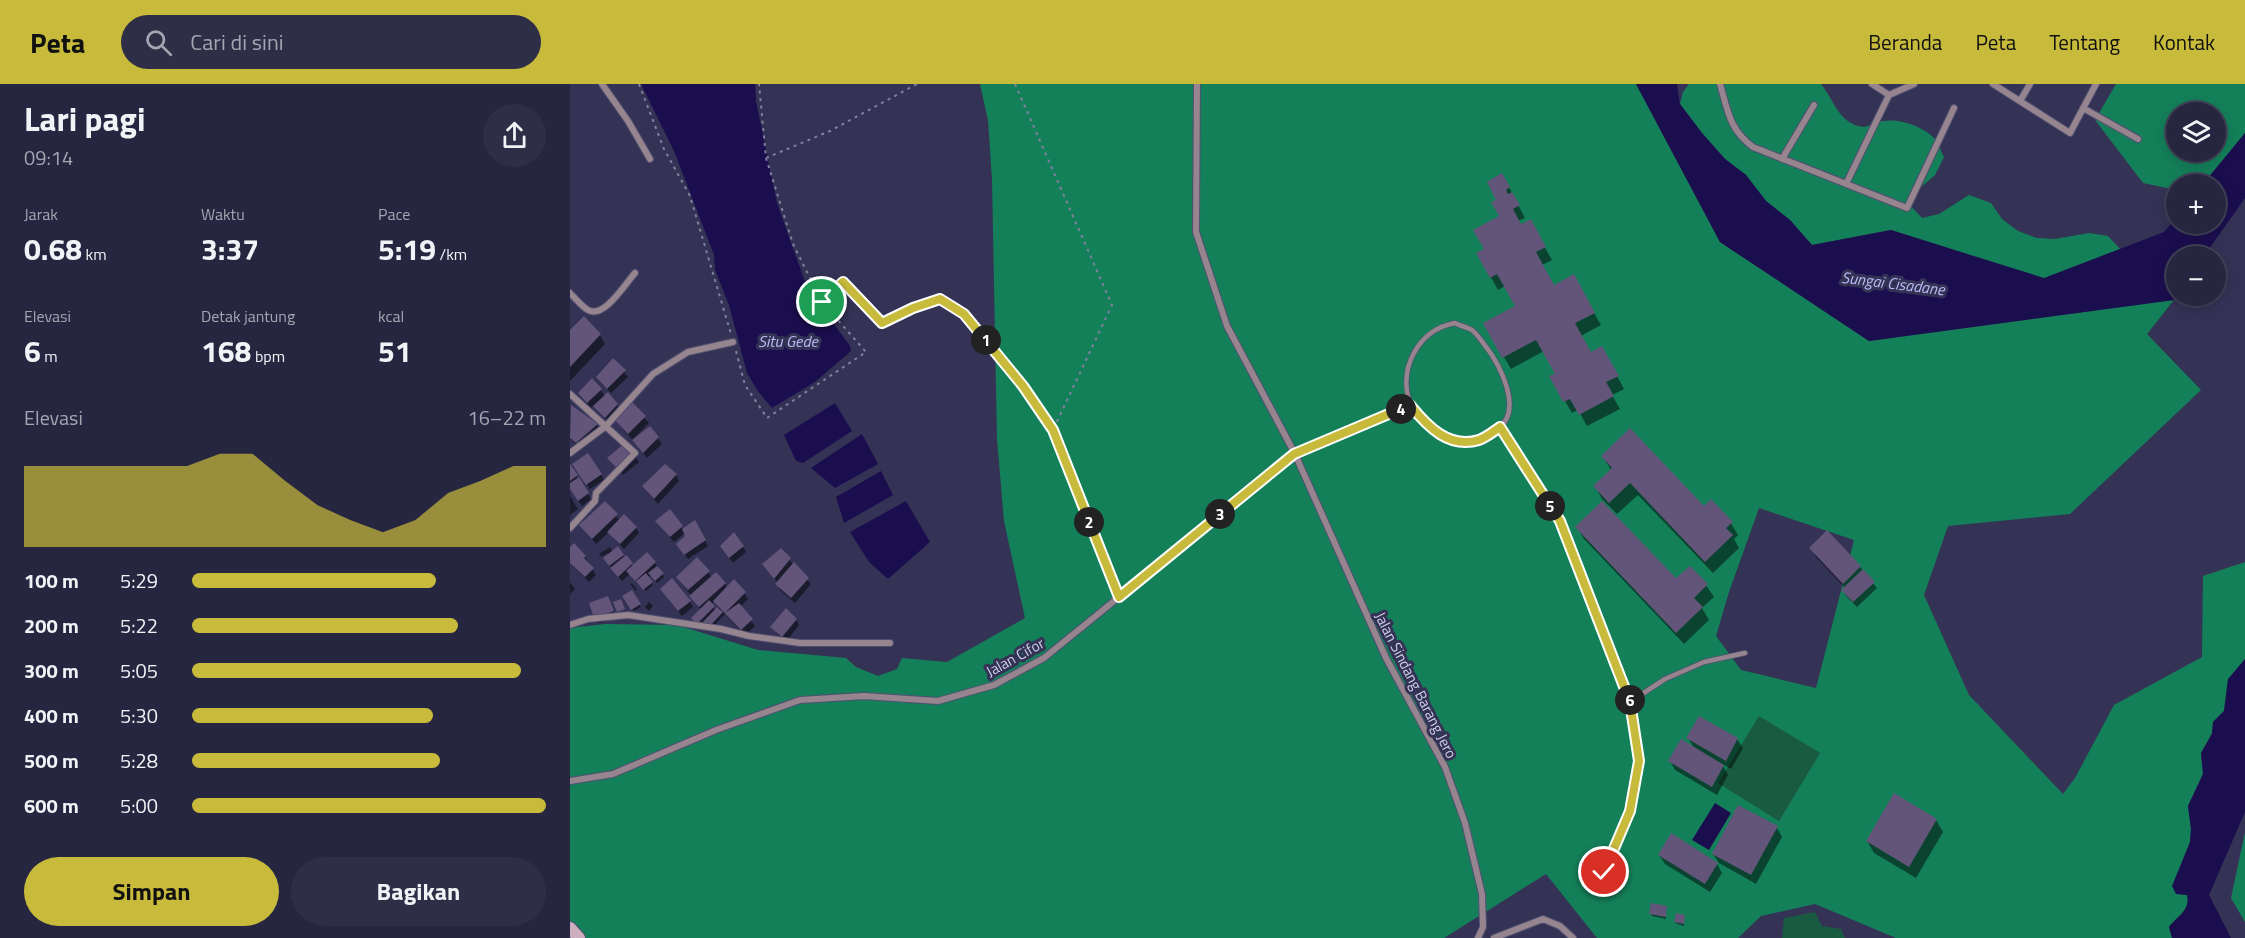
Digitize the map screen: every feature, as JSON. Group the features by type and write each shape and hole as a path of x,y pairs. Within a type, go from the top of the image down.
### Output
{"street":[{"path":"602,84 628,121 650,159"},
{"name":"Jalan Sindang Barang Jero","path":"1197,84 1196,232 1227,326 1294,454 1386,658 1445,767 1465,823 1482,894 1483,927 1479,937"},
{"path":"1720,84 1731,124 1741,138 1757,149 1907,208 1954,108"},
{"path":"1872,84 1889,94"},
{"path":"1846,184 1889,94 1914,84"},
{"path":"1993,84 2070,133 2096,84"},
{"path":"2020,101 2030,84"},
{"path":"1782,159 1814,105"},
{"path":"2083,108 2138,139"},
{"path":"570,293 588,310 598,311 607,306 635,273"},
{"path":"570,453 606,426 653,374 688,352 733,342"},
{"path":"570,394 635,453 596,493 595,501 570,528"},
{"name":"Jalan Cifor","path":"570,781 613,774 716,730 800,700 864,696 938,701 994,685 1044,658 1294,454"},
{"path":"570,625 588,619 627,615 801,643 890,643"},
{"path":"1494,938 1543,920 1560,926 1573,938"},
{"path":"570,928 579,938"}],"lane":[{"path":"1455,323 1473,331 1492,355 1508,388 1509,411 1500,427 1481,439 1458,443 1441,435 1424,422 1410,405 1407,384 1409,362 1419,344 1430,333 1442,326 1455,323"},
{"name":"Jalan Cifor","path":"1294,454 1410,405"},
{"path":"1500,427 1560,521 1630,702 1639,761 1630,811 1604,872 1598,877"},
{"path":"1630,702 1665,679 1704,662 1745,653"}],"path":[{"path":"639,84 664,149 690,196 745,385 767,418 866,352 822,302 793,244 766,158 759,84"},
{"path":"766,158 830,131 917,84"},
{"path":"1015,84 1112,305 1053,430"},
{"path":"822,302 843,282 882,323 913,308 940,299 964,314 1023,386 1053,430 1119,597"}],"green space":[{"path":"980,84 1636,84 1720,242 1869,341 2166,301 2166,306 2169,306 2147,334 2201,390 2070,514 1948,526 1924,595 1969,695 2063,794 2075,778 2114,705 2202,657 2203,576 2245,562 2245,659 2228,680 2224,711 2213,722 2212,733 2201,753 2203,774 2188,806 2190,842 2185,855 2181,894 2187,895 2188,900 2185,909 2169,927 2172,938 1896,938 1815,904 1761,916 1738,938 1597,938 1546,874 1444,938 570,938 570,628 605,624 677,625 758,650 846,658 856,667 878,676 897,669 902,658 947,662 1025,618 1004,521 997,439 992,179 988,120","holes":["1759,508 1854,540 1816,688 1741,670 1716,636","1759,716 1820,753 1779,821 1718,783"]},
{"path":"1689,84 1821,84 1843,117 1853,124 1862,127 1890,120 1905,122 1919,127 1936,140 1944,157 1935,175 1921,187 1909,204 1922,218 1939,214 1969,195 1991,203 2002,219 2018,231 2037,238 2055,239 2089,233 2108,236 2121,250 2044,279 1891,230 1812,245 1790,220 1766,201 1746,175 1725,159 1702,133 1680,104 1683,92"},
{"path":"2116,84 2245,84 2245,133 2226,156 2226,102 2166,102 2166,162 2221,162 2211,174 2166,174 2166,188 2143,183 2095,120"},
{"path":"1759,715 1820,753 1779,821 1717,783"},
{"path":"2245,832 2245,922 2231,898"},
{"path":"1815,912 1822,926 1841,929 1845,938 1782,938 1784,918"}],"water":[{"name":"Situ Gede","path":"641,84 755,84 756,101 777,203 804,279 812,294 850,346 851,351 815,382 772,408 747,373 729,305 715,270 714,255 674,151"},
{"name":"Sungai Cisadane","path":"1636,84 1677,84 1680,104 1702,133 1725,159 1746,175 1766,201 1790,220 1812,245 1891,230 2044,278 2166,230 2166,234 2220,234 2211,246 2166,246 2166,301 1869,341 1720,242"},
{"path":"2245,133 2245,198 2226,225 2226,174 2211,174 2221,162 2226,162 2226,156"},
{"path":"835,403 852,431 803,463 796,461 784,435"},
{"path":"862,434 878,464 835,488 811,468"},
{"path":"881,471 893,495 844,523 836,497"},
{"path":"906,501 930,542 888,579 869,562 850,532"},
{"path":"2245,659 2245,812 2209,895 2231,938 2172,938 2169,927 2185,909 2188,900 2187,895 2176,894 2172,886 2190,842 2188,806 2203,774 2201,753 2212,734 2213,722 2224,711 2228,679"},
{"path":"1715,803 1731,813 1709,850 1692,840"}],"building":[{"path":"1502,173 1510,187 1506,190 1508,194 1512,192 1520,205 1513,209 1521,224 1531,219 1546,247 1536,252 1554,285 1574,274 1595,313 1575,323 1591,352 1602,346 1619,376 1606,382 1614,396 1579,415 1570,399 1563,402 1549,376 1555,374 1536,340 1502,358 1483,323 1515,306 1497,274 1490,278 1476,253 1484,249 1473,230 1499,216 1491,202 1496,200 1487,182"},
{"path":"584,316 601,334 570,367 570,330"},
{"path":"613,358 626,370 607,389 596,377"},
{"path":"592,378 602,389 587,403 578,393"},
{"path":"608,392 618,404 605,418 593,406"},
{"path":"632,402 646,416 628,434 615,420"},
{"path":"571,405 598,424 576,443 570,438"},
{"path":"650,426 659,437 643,453 632,440"},
{"path":"1630,428 1704,506 1711,499 1733,522 1726,528 1733,535 1705,562 1630,483 1609,503 1593,486 1612,468 1601,456"},
{"path":"626,442 637,455 619,470 607,458"},
{"path":"588,453 602,474 586,485 572,464"},
{"path":"570,464 578,475 570,481"},
{"path":"665,464 677,474 654,499 642,486"},
{"path":"579,477 589,493 578,501 570,489 570,483"},
{"path":"605,501 618,514 592,539 579,525"},
{"path":"1602,501 1676,578 1690,566 1708,584 1694,598 1703,607 1676,633 1575,527"},
{"path":"670,509 683,526 670,537 655,521"},
{"path":"624,514 637,527 620,544 607,532"},
{"path":"695,520 706,540 684,555 676,544 685,536 682,529"},
{"path":"1827,530 1861,566 1843,584 1809,548"},
{"path":"734,532 744,546 729,558 720,546"},
{"path":"574,543 594,568 585,577 570,563 570,547"},
{"path":"618,546 624,555 609,566 603,558"},
{"path":"781,548 791,558 774,579 762,564"},
{"path":"647,552 656,562 635,581 626,571"},
{"path":"626,555 633,563 618,577 610,568"},
{"path":"697,557 710,571 688,590 676,577"},
{"path":"794,562 809,578 791,598 775,584"},
{"path":"657,566 664,573 655,581 648,573"},
{"path":"1863,569 1875,582 1853,602 1841,590"},
{"path":"716,572 726,583 699,607 689,596"},
{"path":"646,573 653,582 643,590 636,581"},
{"path":"672,578 691,601 678,611 660,589"},
{"path":"734,579 746,592 725,613 739,603 753,619 741,630 713,601"},
{"path":"632,590 641,604 631,610 622,596"},
{"path":"608,596 614,611 594,618 589,603"},
{"path":"621,599 625,609 617,612 613,602"},
{"path":"709,600 715,606 697,624 691,618"},
{"path":"717,607 723,612 709,627 703,622"},
{"path":"786,608 797,619 782,637 770,627"},
{"path":"1699,716 1738,738 1726,761 1686,738"},
{"path":"1681,739 1724,765 1712,787 1668,761"},
{"path":"1894,793 1937,819 1909,867 1866,841"},
{"path":"1738,805 1778,826 1751,875 1712,854"},
{"path":"1671,833 1718,863 1705,884 1658,855"},
{"path":"1651,903 1667,906 1666,917 1649,914"},
{"path":"1676,913 1685,915 1684,924 1674,922"}],"route":[{"path":"822,302 843,282 882,323 913,308 940,299 964,314 1023,386 1053,430 1119,597 1294,454 1410,405 1424,422 1441,435 1458,443 1481,439 1500,427 1560,521 1630,702 1639,761 1630,811 1604,872"}]}
